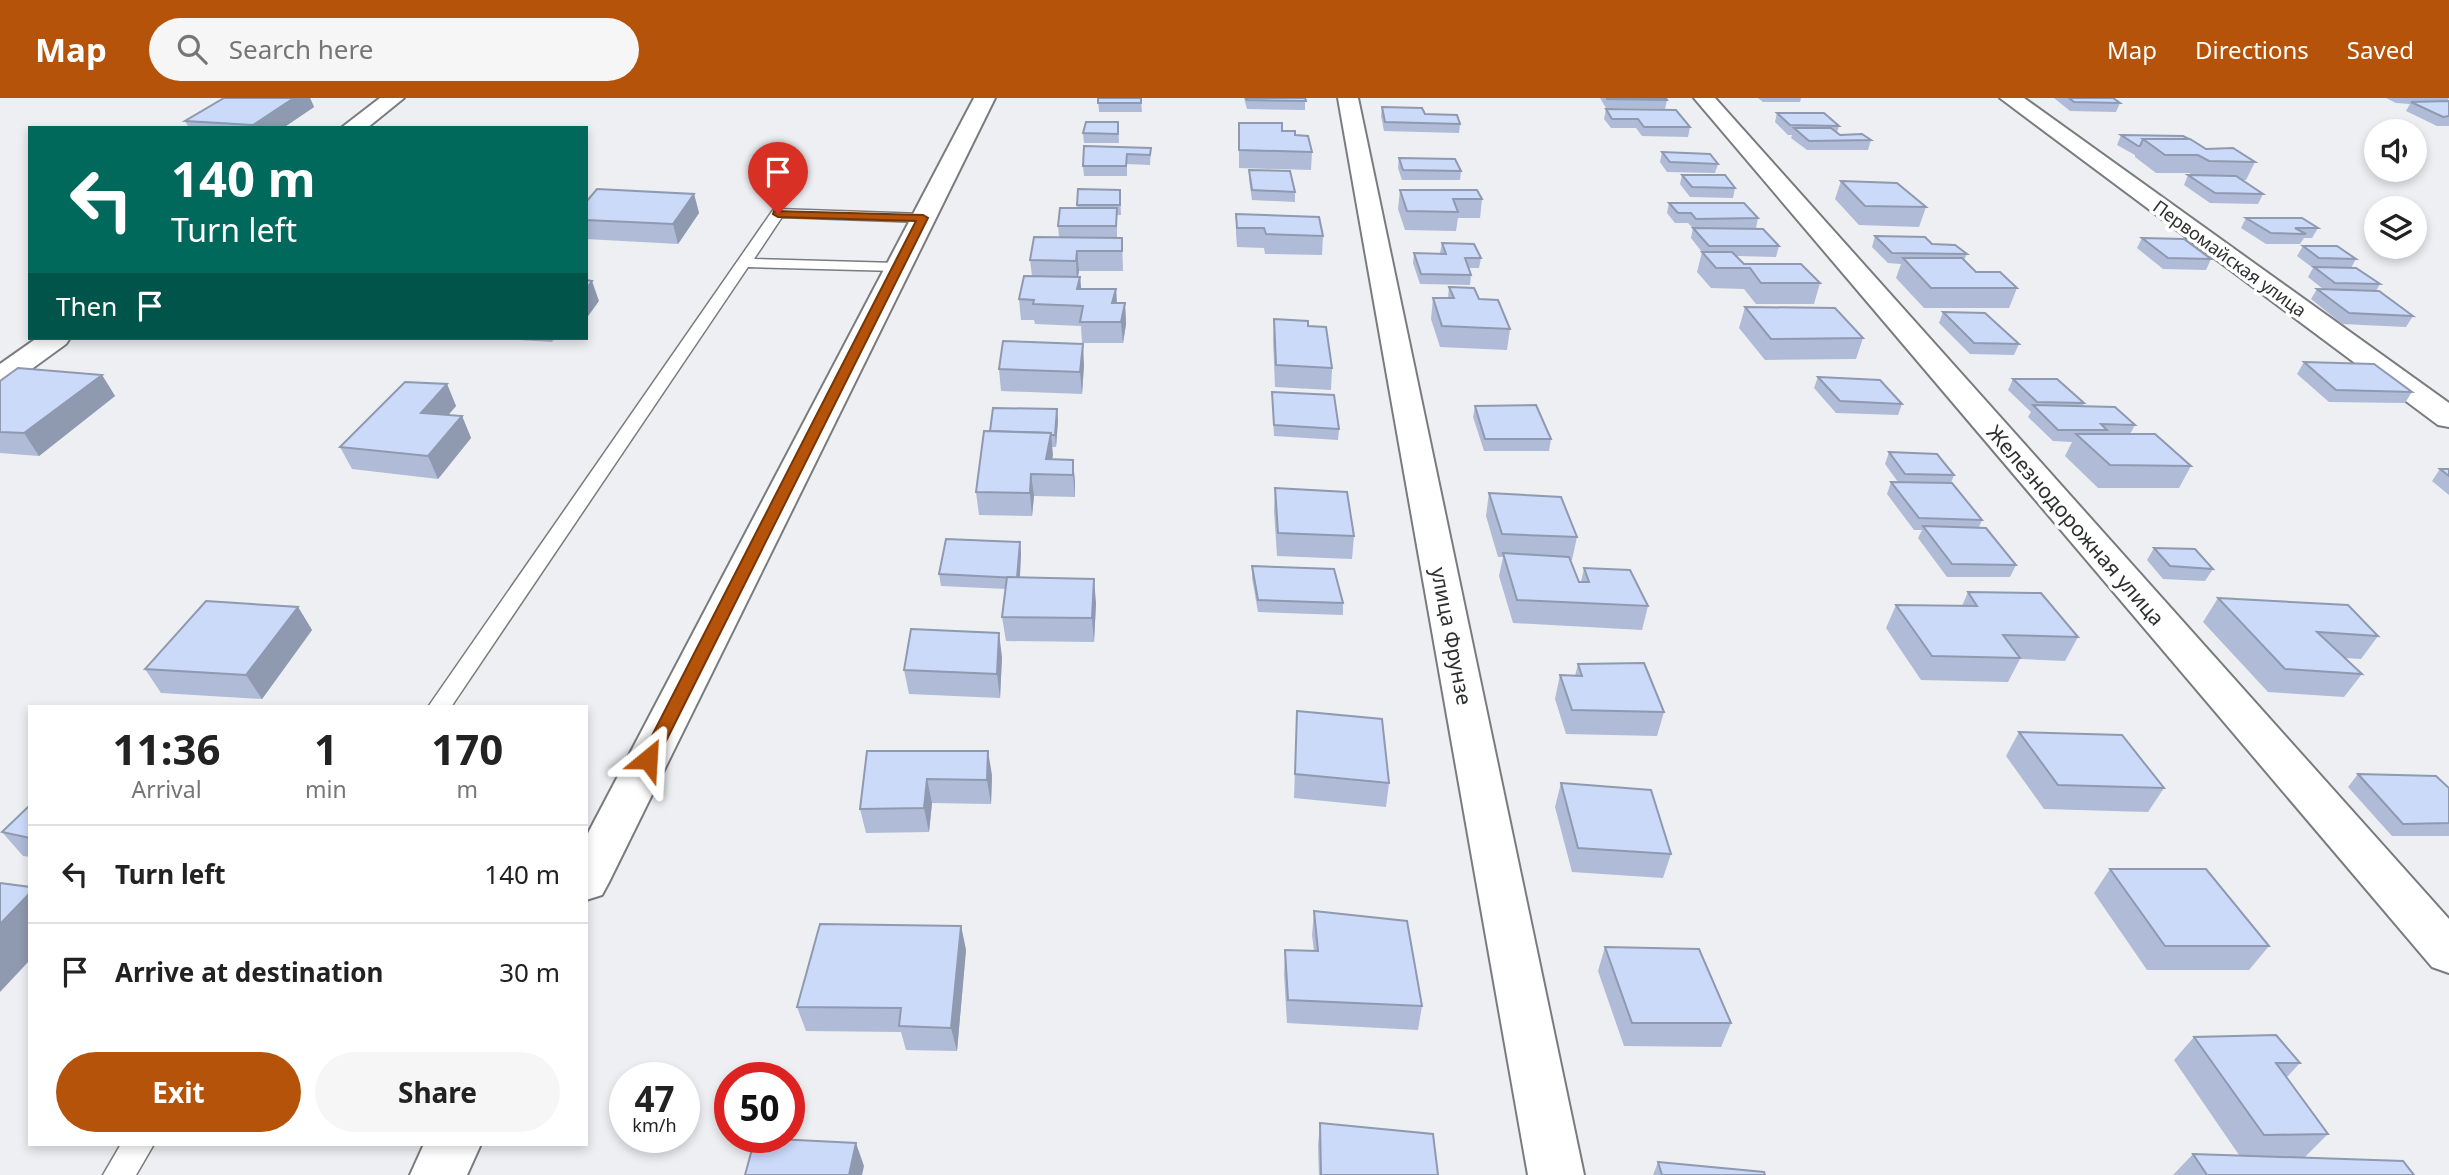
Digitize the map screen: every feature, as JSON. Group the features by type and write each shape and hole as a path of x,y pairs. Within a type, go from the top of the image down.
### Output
{"street":[{"path":"355,126 394,98"},
{"path":"588,878 984,98"},
{"name":"улица Фрунзе","path":"1348,98 1556,1175"},
{"name":"Железнодорожная улица","path":"1704,98 2449,953"},
{"name":"Первомайская улица","path":"2010,98 2449,418"},
{"path":"0,378 53,340"},
{"path":"438,1175 453,1146"}],"lane":[{"path":"440,705 778,214 923,218"},
{"path":"744,263 897,267"},
{"path":"118,1175 138,1146"}],"building":[{"path":"224,98 294,98 253,125 185,121"},
{"path":"1098,98 1141,98 1141,103 1098,103"},
{"path":"1246,98 1305,98 1306,101 1247,100"},
{"path":"1666,98 1667,100 1607,99"},
{"path":"2069,98 2113,98 2120,103 2074,102"},
{"path":"2449,101 2449,116 2443,117 2411,102"},
{"path":"1382,107 1422,108 1425,114 1457,115 1460,124 1385,122"},
{"path":"1606,109 1676,110 1690,127 1644,127 1638,119 1612,119"},
{"path":"1777,113 1824,113 1839,126 1790,125"},
{"path":"1086,122 1118,122 1118,134 1083,133"},
{"path":"1239,123 1282,123 1282,131 1295,131 1295,135 1308,136 1312,152 1239,150"},
{"path":"1794,128 1831,128 1840,135 1862,134 1871,140 1809,141"},
{"path":"2121,135 2183,136 2189,139 2143,139 2138,146"},
{"path":"2143,139 2190,139 2206,149 2233,148 2255,162 2209,161 2198,155 2165,155"},
{"path":"1084,146 1151,148 1150,155 1127,154 1126,166 1083,166"},
{"path":"1662,152 1710,154 1718,164 1670,162"},
{"path":"1399,158 1455,159 1461,171 1403,170"},
{"path":"1249,170 1290,171 1295,192 1252,190"},
{"path":"1682,175 1725,175 1735,188 1692,187"},
{"path":"2188,175 2236,176 2263,194 2215,193"},
{"path":"1841,181 1897,183 1926,207 1865,206"},
{"path":"597,189 694,194 673,224 588,220 588,200"},
{"path":"1078,189 1120,190 1120,205 1077,205"},
{"path":"1400,190 1477,190 1482,199 1453,199 1458,212 1407,211"},
{"path":"1669,203 1744,203 1758,218 1696,219 1691,213 1678,213"},
{"path":"1060,208 1117,208 1116,226 1058,226"},
{"path":"1236,214 1319,217 1323,236 1266,234 1264,228 1237,228"},
{"path":"2246,218 2302,218 2318,228 2295,228 2306,234 2271,233"},
{"path":"1693,228 1763,229 1779,246 1709,246"},
{"path":"1875,236 1925,237 1932,244 1955,245 1967,254 1892,253"},
{"path":"1034,237 1122,238 1122,251 1077,251 1076,261 1030,260"},
{"path":"2142,238 2184,239 2211,259 2168,258"},
{"path":"1442,243 1474,244 1481,258 1465,258 1471,275 1421,274 1414,253 1446,254"},
{"path":"2303,246 2337,246 2356,259 2319,258"},
{"path":"1702,252 1732,252 1744,264 1801,264 1820,283 1761,283 1750,268 1716,268"},
{"path":"1903,258 1962,258 1976,272 2000,272 2017,288 1931,288"},
{"path":"2314,267 2356,268 2380,284 2335,283"},
{"path":"1024,276 1080,277 1077,289 1116,289 1112,303 1125,303 1121,322 1080,322 1083,306 1033,304 1034,300 1019,299"},
{"path":"1449,287 1474,288 1479,299 1498,300 1510,329 1442,326 1433,298 1454,298"},
{"path":"2317,289 2379,291 2413,316 2349,313"},
{"path":"1745,307 1835,308 1863,338 1771,339"},
{"path":"1943,312 1985,313 2019,344 1974,343"},
{"path":"1274,319 1308,321 1308,326 1326,327 1332,368 1276,365"},
{"path":"1003,341 1083,344 1080,372 999,369"},
{"path":"2304,362 2374,364 2412,392 2336,390"},
{"path":"18,368 102,375 24,433 0,432 0,381"},
{"path":"1818,377 1880,380 1902,404 1840,401"},
{"path":"2013,379 2057,379 2084,403 2037,402"},
{"path":"405,382 447,384 421,413 462,416 428,456 340,447"},
{"path":"1272,392 1334,395 1339,429 1274,425"},
{"path":"1536,405 1551,439 1485,439 1475,406"},
{"path":"2033,405 2115,407 2135,425 2101,424 2107,430 2058,430"},
{"path":"993,408 1057,409 1055,435 990,431"},
{"path":"984,431 1051,433 1046,459 1073,460 1073,475 1031,474 1030,493 976,492"},
{"path":"2076,434 2155,434 2191,466 2110,465"},
{"path":"1889,452 1937,454 1954,475 1905,474"},
{"path":"2440,469 2449,469 2449,476"},
{"path":"1891,482 1952,483 1982,520 1919,518"},
{"path":"1275,488 1347,492 1354,536 1278,533"},
{"path":"1489,493 1561,497 1577,537 1502,534"},
{"path":"1923,526 1986,528 2016,565 1952,564"},
{"path":"946,539 1020,542 1017,578 939,574"},
{"path":"2154,548 2195,549 2213,569 2170,566"},
{"path":"1503,553 1569,557 1579,582 1589,582 1584,568 1630,570 1648,606 1517,600"},
{"path":"1252,566 1334,569 1343,603 1258,600"},
{"path":"1007,577 1094,579 1092,618 1002,617"},
{"path":"1968,592 2041,593 2078,637 2003,635 2020,658 1932,656 1896,605 1977,606"},
{"path":"2218,598 2348,605 2378,636 2317,632 2362,674 2285,669"},
{"path":"206,601 298,607 246,675 145,669"},
{"path":"911,629 999,633 997,674 904,670"},
{"path":"1644,663 1664,712 1572,710 1560,675 1582,676 1578,664"},
{"path":"1297,711 1382,719 1389,783 1295,774"},
{"path":"2019,732 2122,735 2164,788 2058,785"},
{"path":"867,751 988,751 987,780 927,779 924,808 860,809"},
{"path":"2358,774 2436,776 2449,788 2449,823 2403,824"},
{"path":"1561,783 1651,790 1671,854 1578,848"},
{"path":"28,807 28,838 2,832"},
{"path":"2110,869 2206,869 2269,946 2165,946"},
{"path":"0,883 28,887 28,895 0,924"},
{"path":"1314,911 1407,921 1422,1006 1288,1000 1285,950 1318,951"},
{"path":"820,924 961,926 951,1028 899,1026 901,1008 797,1007"},
{"path":"1605,947 1699,949 1731,1023 1632,1023"},
{"path":"2276,1035 2300,1063 2276,1063 2328,1134 2264,1135 2194,1037"},
{"path":"1320,1123 1433,1134 1438,1175 1321,1175"},
{"path":"805,1140 856,1143 849,1175 745,1175 751,1153 805,1153"},
{"path":"2193,1154 2403,1161 2414,1175 2207,1175"},
{"path":"1658,1162 1764,1172 1765,1175 1662,1175"}],"route":[{"path":"648,759 923,218 778,214"}]}
